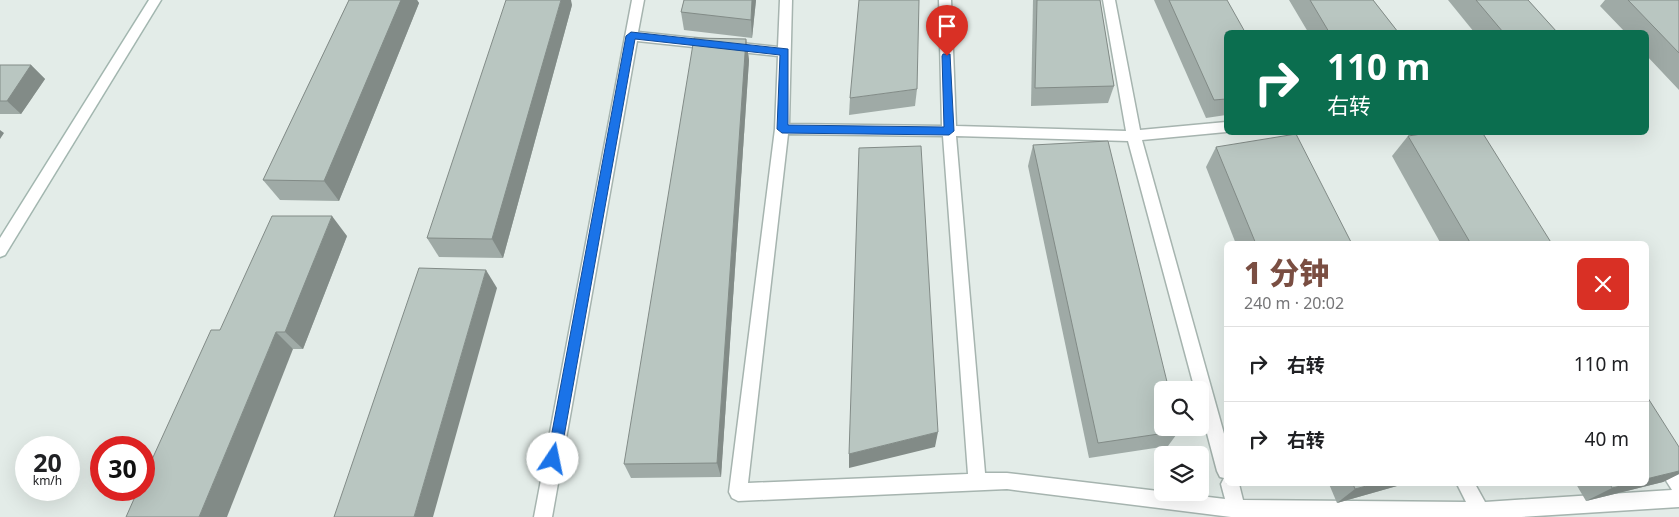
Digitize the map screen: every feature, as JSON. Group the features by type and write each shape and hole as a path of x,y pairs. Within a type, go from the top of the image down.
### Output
{"street":[{"path":"0,250 156,0"},
{"path":"543,517 638,0"},
{"path":"786,0 782,129 738,492 1006,481 1237,509 1480,511 1679,498"},
{"path":"945,0 949,131 977,482"},
{"path":"1109,0 1134,136 1224,464"},
{"path":"631,36 785,52"},
{"path":"782,129 1134,136 1224,127"},
{"path":"1649,438 1679,485"},
{"path":"1231,486 1237,509"},
{"path":"1467,486 1480,511"}],"building":[{"path":"349,0 401,0 324,181 263,180"},
{"path":"506,0 561,0 492,239 427,238"},
{"path":"684,0 752,0 751,20 681,12"},
{"path":"859,0 919,0 917,89 850,98"},
{"path":"1037,0 1100,0 1114,86 1035,88"},
{"path":"1169,0 1227,0 1244,30 1224,30 1224,99 1214,100"},
{"path":"1310,0 1373,0 1396,30 1328,30"},
{"path":"1476,0 1528,0 1555,30 1501,30"},
{"path":"1628,0 1679,0 1679,53"},
{"path":"694,38 746,39 717,463 624,464"},
{"path":"0,65 31,65 7,101 0,101"},
{"path":"1297,135 1350,241 1255,241 1216,147"},
{"path":"1484,135 1550,241 1469,241 1408,136"},
{"path":"1108,141 1167,381 1154,381 1154,435 1098,443 1033,145"},
{"path":"921,146 938,432 849,454 859,148"},
{"path":"272,216 332,216 285,332 276,332 199,517 126,517 133,501 155,501 155,453 211,330 220,330"},
{"path":"419,268 486,270 414,517 334,517"},
{"path":"1649,400 1679,447 1679,471 1649,478"},
{"path":"1354,486 1366,486 1355,489"}],"route":[{"path":"553,459 631,36 785,52 782,129 949,131 947,56"}]}
